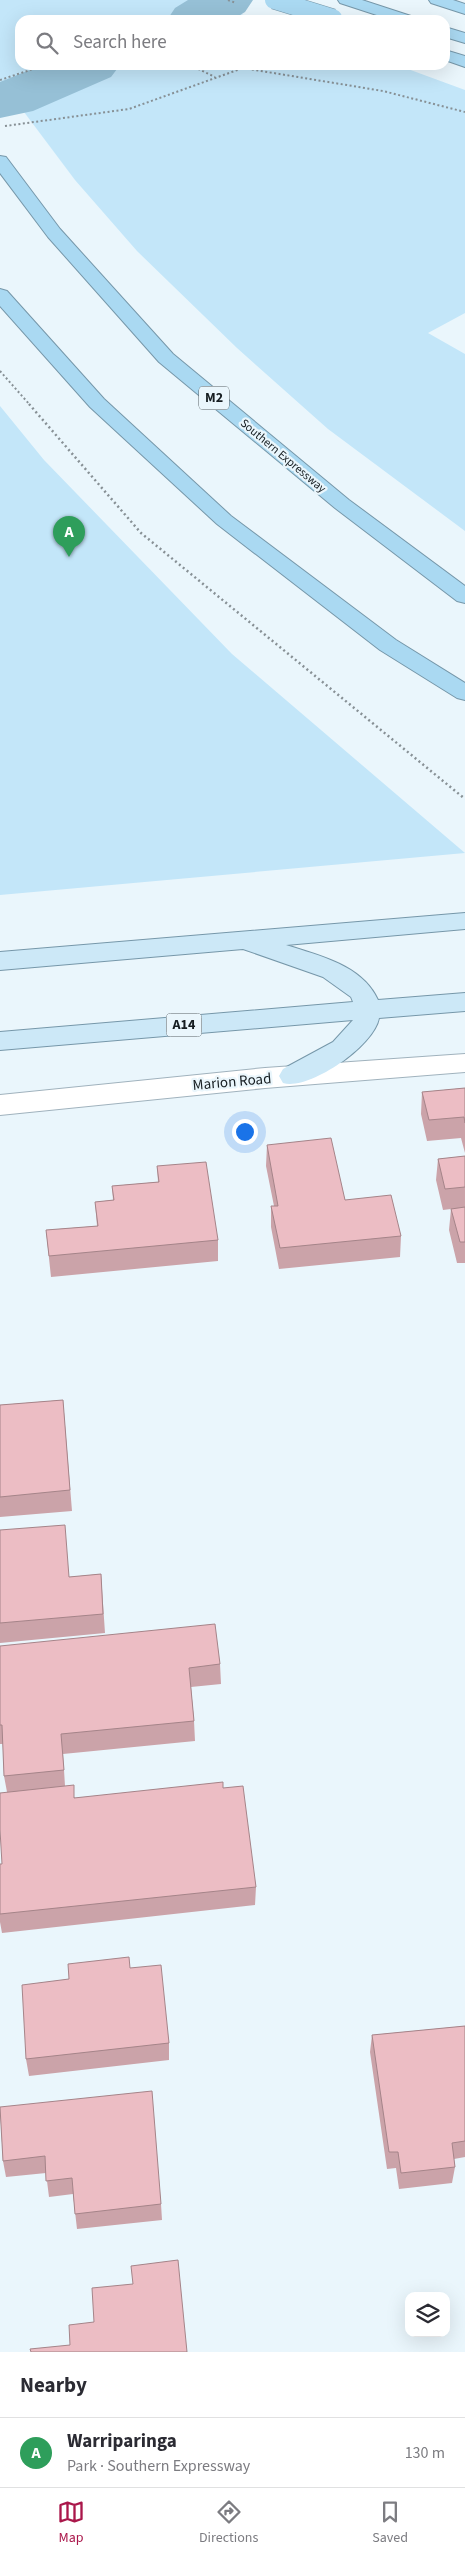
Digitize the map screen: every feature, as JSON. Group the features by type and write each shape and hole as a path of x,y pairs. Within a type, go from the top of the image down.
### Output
{"highway":[{"path":"274,0 323,15"},
{"path":"346,0 393,15"},
{"path":"437,0 465,9"},
{"path":"450,34 465,38"},
{"path":"450,57 465,62"},
{"name":"Southern Expressway","path":"0,161 54,233 166,358 342,504 465,596"},
{"path":"0,295 97,403 224,520 388,645 465,693"}],"main road":[{"path":"0,961 465,921"},
{"path":"244,940 342,976 362,995 367,1009 365,1023 347,1046 330,1058 292,1076"},
{"name":"A14","path":"0,1040 465,1002"}],"street":[{"name":"Marion Road","path":"0,1105 292,1076 465,1062"}],"path":[{"path":"0,80 30,70"},
{"path":"201,70 216,77"},
{"path":"0,126 129,109 233,70"},
{"path":"267,70 334,81 427,100 465,112"},
{"path":"0,371 141,533 465,798"}],"shaded area":[{"path":"0,0 197,0 244,15 15,15 15,70 411,70 465,90 465,313 428,333 465,354 465,531 328,429 237,348 137,251 75,180 24,112 0,87"},
{"path":"0,406 44,460 232,654 465,853 0,895"}],"building":[{"path":"465,1088 465,1123 464,1117 429,1120 422,1092"},
{"path":"331,1138 345,1200 391,1195 401,1236 280,1248 271,1206 278,1206 267,1145"},
{"path":"465,1156 465,1187 445,1189 438,1159"},
{"path":"206,1162 218,1240 49,1256 46,1230 98,1226 95,1202 114,1200 112,1186 159,1182 157,1166"},
{"path":"465,1207 465,1242 460,1242 451,1209"},
{"path":"63,1400 70,1490 0,1497 0,1405"},
{"path":"65,1525 69,1577 101,1574 103,1614 0,1623 0,1530"},
{"path":"215,1624 220,1664 189,1668 194,1721 61,1734 64,1770 4,1776 2,1725 0,1725 0,1646"},
{"path":"223,1782 223,1788 243,1786 256,1887 0,1914 0,1864 2,1864 0,1793 74,1785 74,1798"},
{"path":"129,1957 130,1968 161,1965 169,2043 26,2059 22,1985 69,1979 68,1964"},
{"path":"465,2026 465,2141 452,2143 455,2167 401,2173 398,2152 389,2152 372,2035"},
{"path":"152,2091 161,2204 75,2214 72,2178 46,2181 45,2156 3,2161 0,2107"},
{"path":"178,2260 187,2352 31,2352 30,2349 70,2345 69,2325 94,2322 92,2288 133,2284 131,2266"}],"waterway":[{"path":"202,15 225,0"},
{"path":"0,100 12,99 79,70"}],"place":[{"name":"Warriparinga","path":"69,557"}]}
